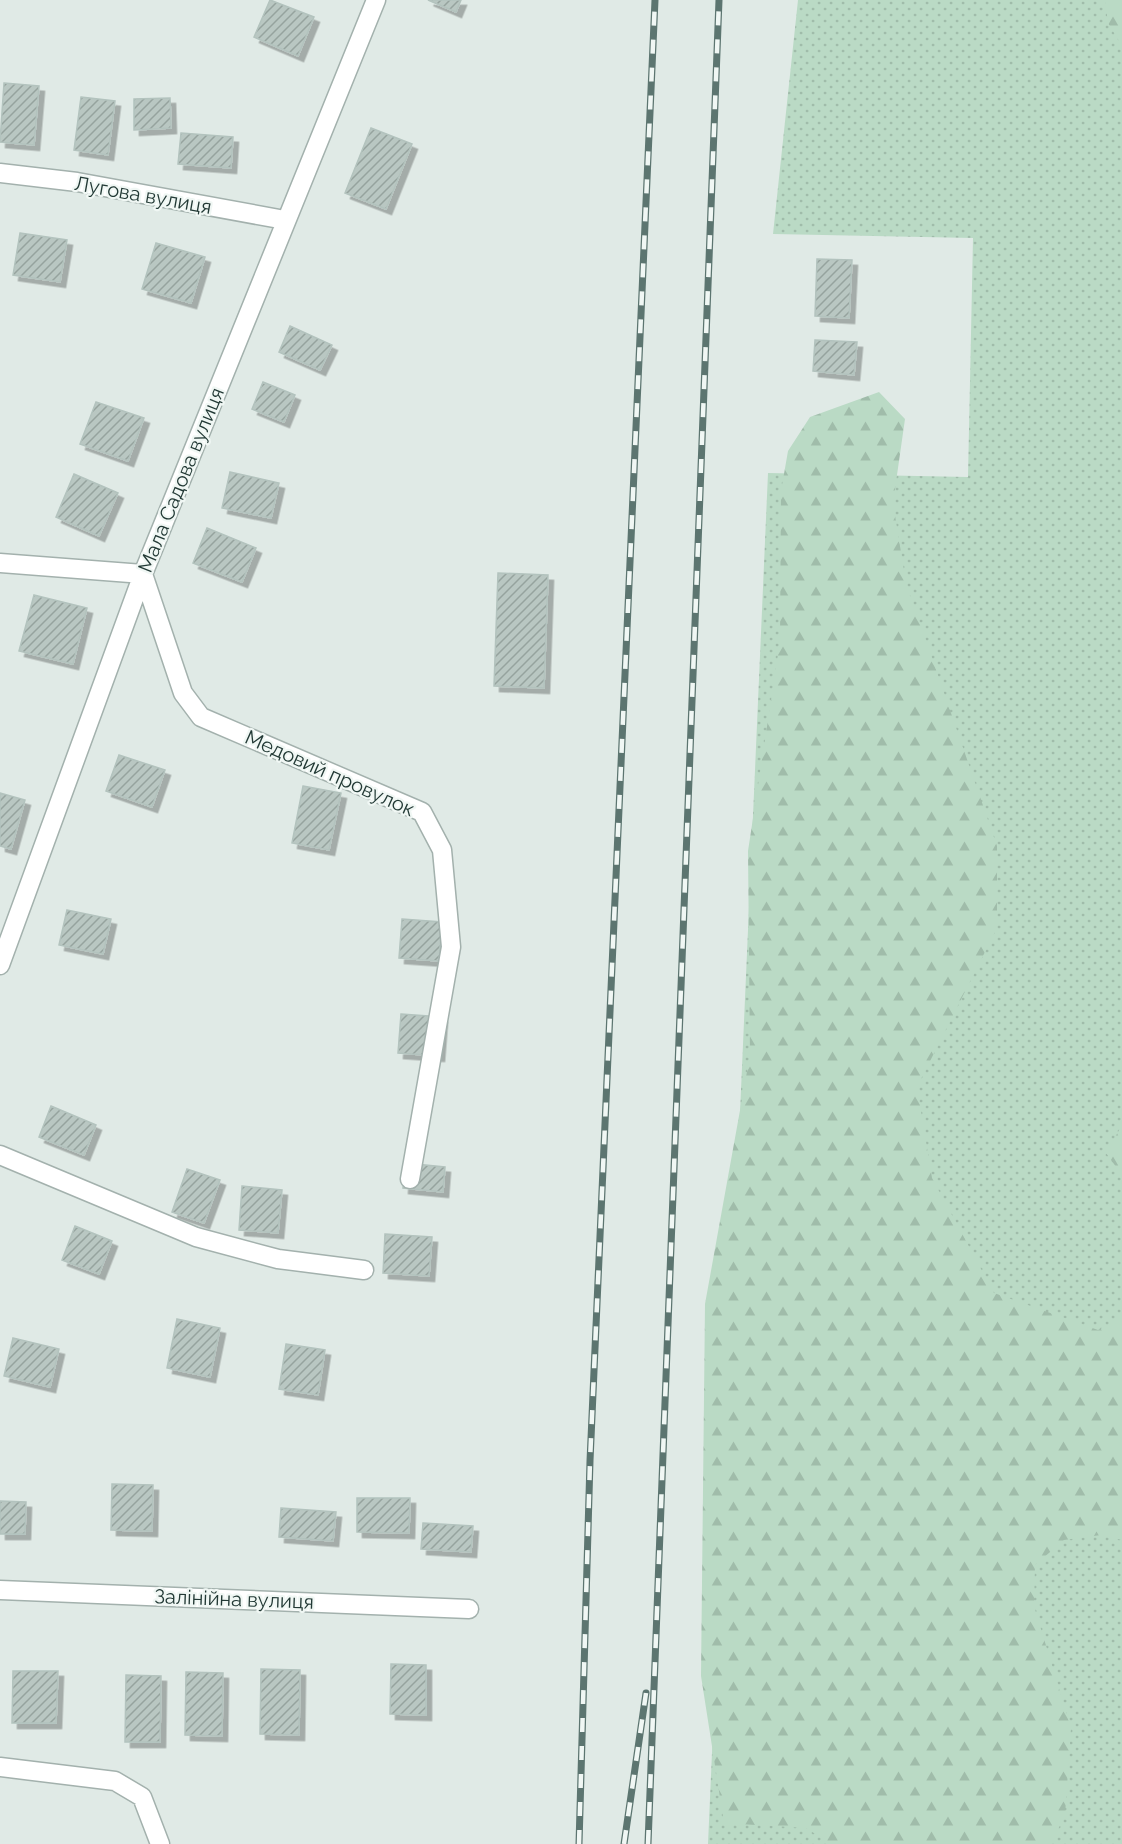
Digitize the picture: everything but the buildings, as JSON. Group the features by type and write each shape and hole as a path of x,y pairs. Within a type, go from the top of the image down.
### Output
{"street":[{"name":"Мала Садова вулиця","path":"0,965 143,574 376,0"},
{"name":"Лугова вулиця","path":"0,173 77,182 285,220"},
{"path":"0,563 143,574"},
{"name":"Медовий провулок","path":"143,574 183,693 201,717 422,812 442,850 451,947 410,1179"},
{"path":"0,1155 196,1237 278,1258 364,1270"},
{"name":"Залінійна вулиця","path":"0,1590 469,1609"},
{"path":"0,1767 115,1781 142,1797 160,1844"}],"green space":[{"path":"798,0 1122,0 1122,1844 708,1844 768,473 968,477 973,238 773,234"},
{"path":"1105,0 1122,0 1122,46 1108,23"},
{"path":"879,392 905,419 893,503 906,583 997,846 997,928 917,1087 932,1178 994,1293 1098,1330 1122,1318 1122,1540 1101,1535 1064,1540 1035,1565 1034,1606 1071,1728 1065,1815 1051,1844 831,1844 806,1828 724,1823 701,1676 705,1304 750,1055 748,851 780,641 781,491 788,451 810,417"},
{"path":"1122,1125 1122,1175 1106,1153"}],"railway":[{"path":"579,1844 590,1461 655,0"},
{"path":"648,1844 719,0"},
{"path":"624,1844 646,1693"}]}
